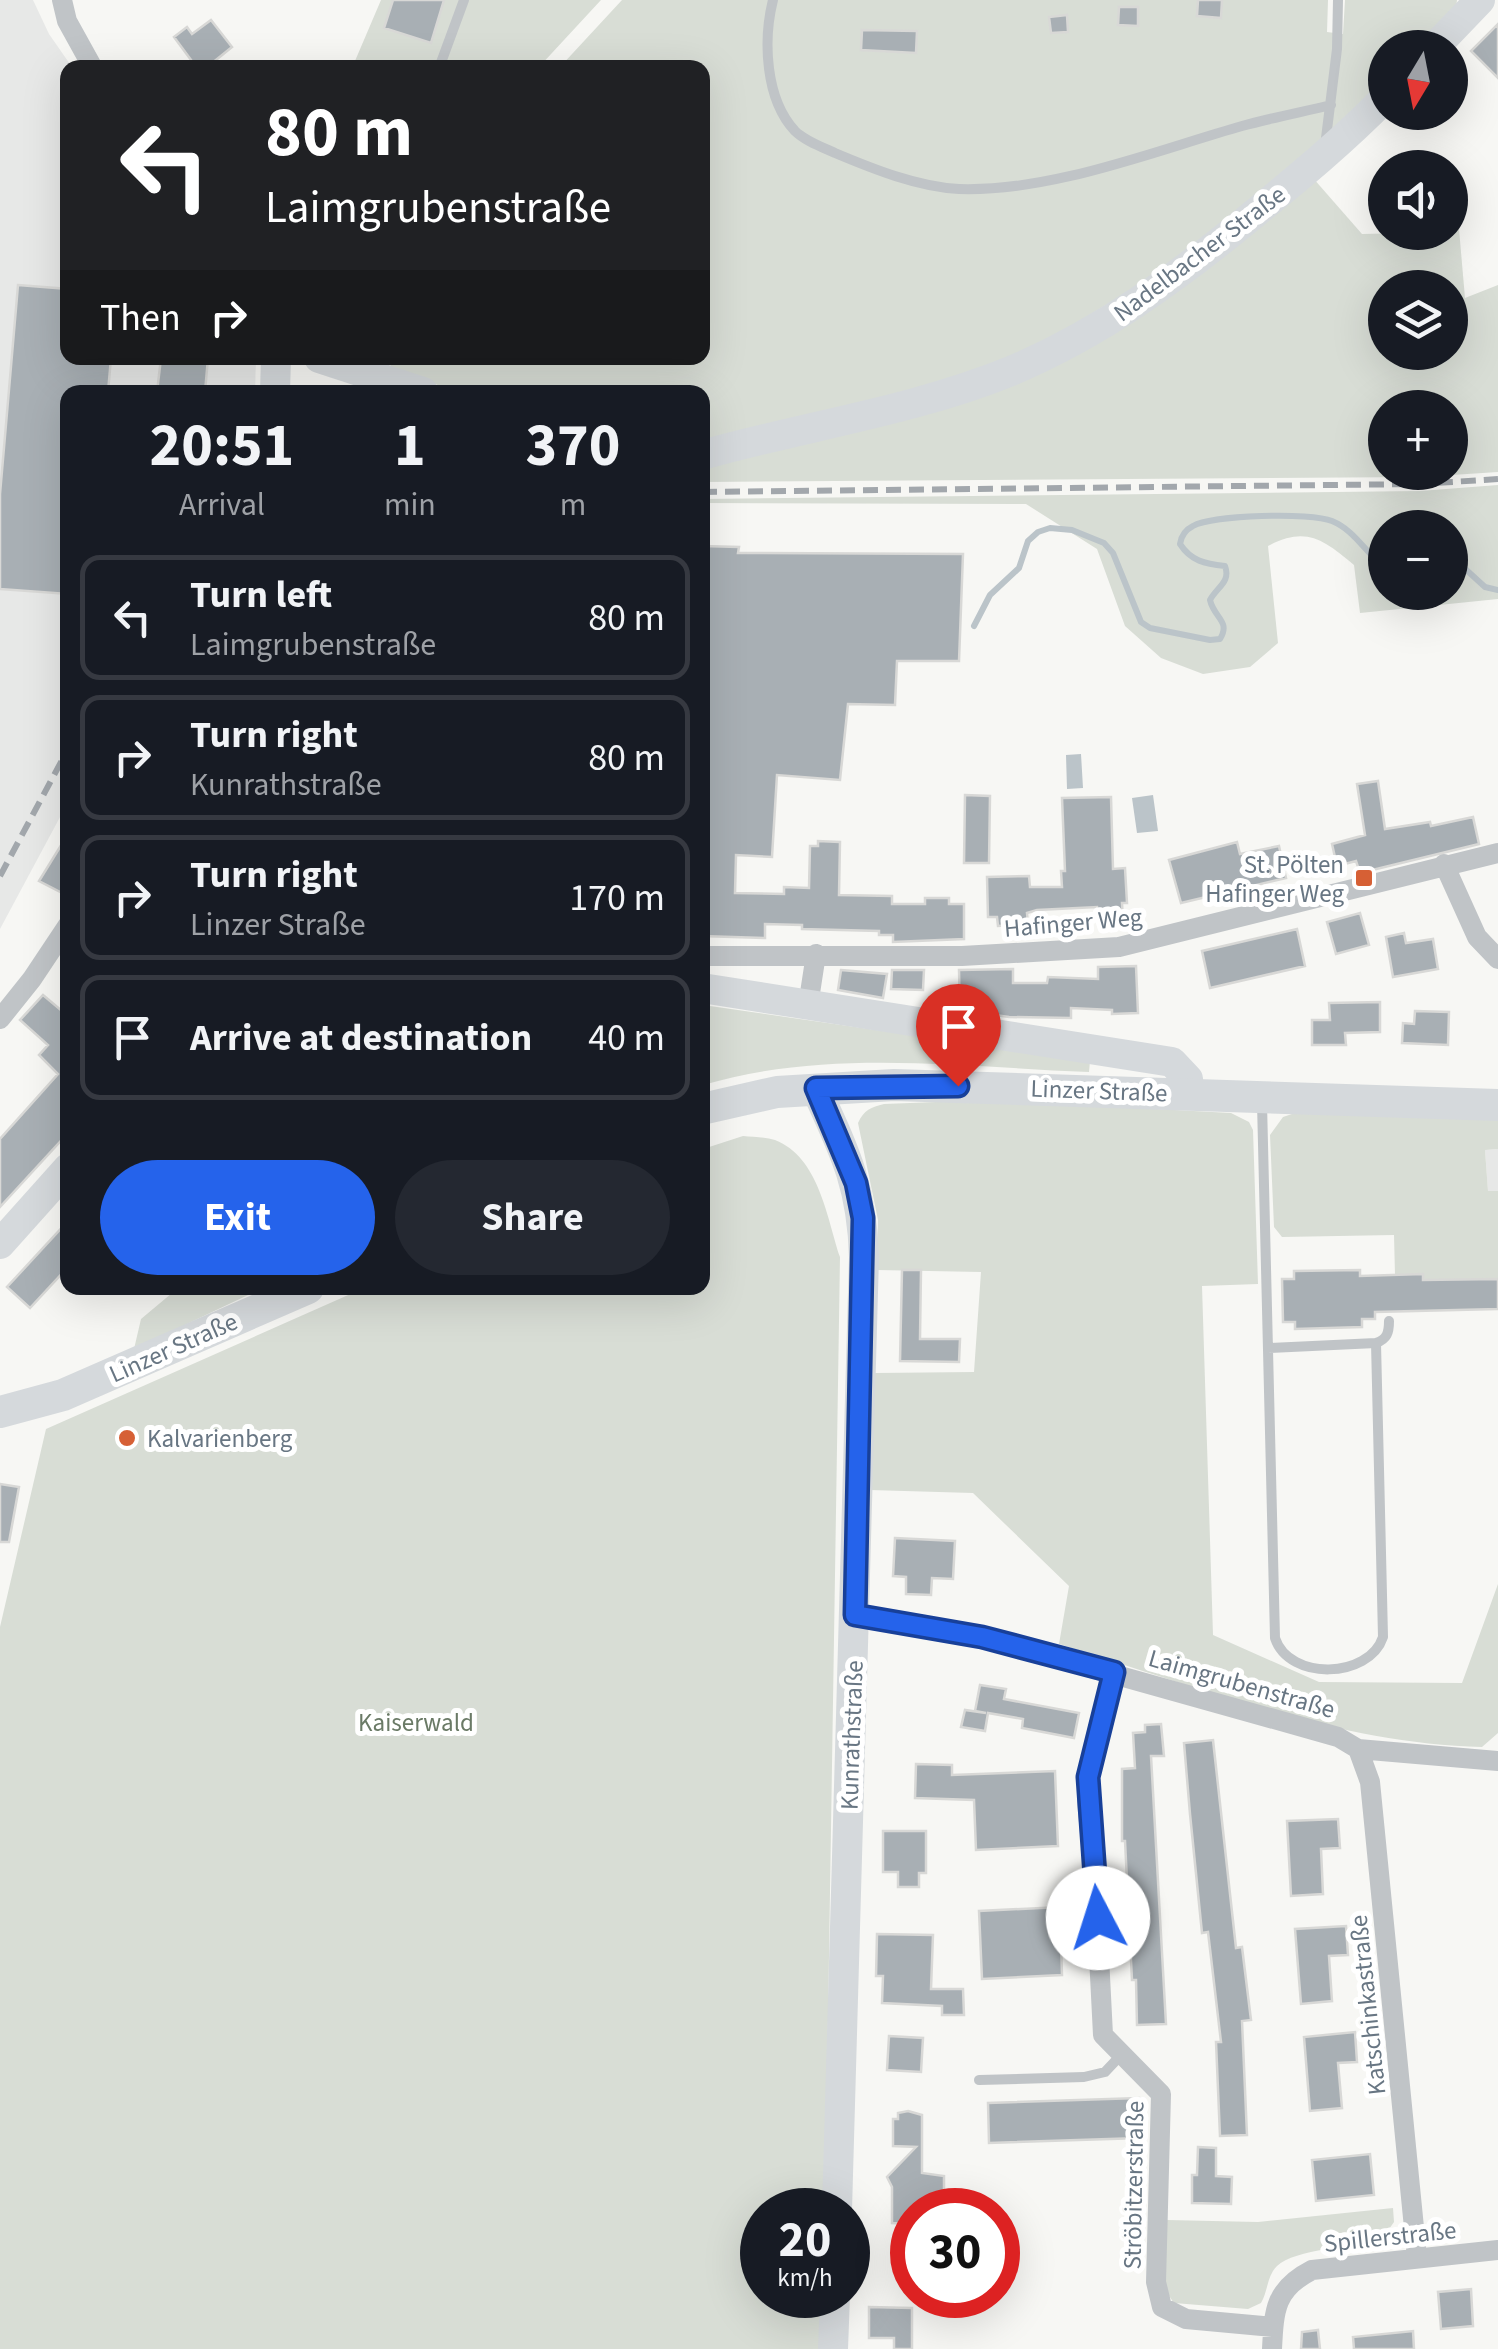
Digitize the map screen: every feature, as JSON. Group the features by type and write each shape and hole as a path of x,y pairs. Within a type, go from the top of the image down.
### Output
{"main road":[{"name":"Linzer Straße","path":"710,1107 776,1092 816,1088 958,1086 1498,1105"},
{"name":"Linzer Straße","path":"0,1412 37,1402 163,1353 292,1295"}],"street":[{"path":"62,0 67,21 89,60"},
{"path":"1451,30 1479,1"},
{"name":"Nadelbacher Straße","path":"710,453 938,396 1044,356 1144,299 1220,242 1368,114"},
{"path":"343,365 402,385"},
{"name":"Hafinger Weg","path":"710,956 962,956 1120,948 1498,853"},
{"path":"1444,864 1476,938 1498,959"},
{"path":"0,1019 60,937"},
{"path":"808,1006 816,954"},
{"path":"710,989 1172,1062 1188,1079 1189,1093"},
{"name":"Kunrathstraße","path":"816,1088 856,1183 863,1218 839,2188"},
{"path":"0,1244 60,1177"},
{"name":"Laimgrubenstraße","path":"855,1615 982,1637 1338,1737 1358,1748 1498,1761"},
{"name":"Ströbitzerstraße","path":"1114,1672 1088,1777 1087,1801 1103,2036 1161,2094 1156,2282 1162,2306 1186,2319 1273,2327"},
{"name":"Katschinkastraße","path":"1358,1748 1370,1782 1416,2258"},
{"name":"Spillerstraße","path":"1273,2327 1278,2303 1290,2281 1312,2270 1498,2250"},
{"path":"833,2349 834,2318"},
{"path":"1272,2349 1273,2327"}],"lane":[{"path":"442,60 464,0"},
{"path":"773,0 766,40 770,77 787,120 796,132 856,162 919,182 983,188 1070,175 1246,125 1331,106"},
{"path":"1323,157 1331,106 1338,0"},
{"path":"1262,1096 1275,1638 1287,1657 1312,1668 1362,1663 1374,1655 1383,1637 1376,1343"},
{"path":"1268,1348 1376,1343 1389,1332 1389,1322"},
{"path":"979,2080 1084,2077 1104,2072 1123,2054"}],"shaded area":[{"path":"0,0 33,0 67,60 60,60 60,365 256,365 255,385 60,385 60,817 0,929"},
{"path":"1081,754 1083,788 1067,789 1066,755"},
{"path":"1153,795 1158,831 1137,833 1132,798"},
{"path":"1498,1149 1498,1191 1488,1191 1485,1150"}],"green space":[{"path":"381,0 601,0 545,60 355,60"},
{"path":"622,0 1328,0 1327,32 1343,34 1345,0 1457,0 1456,8 1436,30 1368,30 1368,102 1330,139 1104,313 974,373 710,441 710,385 438,385 389,369 391,365 710,365 710,60 566,60"},
{"path":"1313,178 1362,234 1368,234 1368,250 1461,250 1463,270 1368,270 1368,370 1468,370 1468,297 1498,285 1498,472 1468,474 1468,390 1368,390 1368,477 710,482 710,463 941,406"},
{"path":"1498,485 1498,599 1468,602 1468,510 1368,510 1368,610 1390,610 1360,613 1354,565 1333,548 1304,536 1281,540 1268,546 1278,643 1250,667 1203,674 1161,658 1125,626 1097,549 1026,504 710,503 710,499 1468,490"},
{"path":"710,1006 1090,1061 1089,1072 846,1063 750,1074 710,1083"},
{"path":"988,1100 1231,1113 1249,1122 1253,1130 1258,1284 1202,1286 1213,1635 1319,1682 1462,1683 1498,1584 1498,1733 1482,1747 1374,1736 1321,1724 1059,1644 1069,1586 973,1493 870,1490 875,1373 974,1372 981,1272 877,1270 878,1220 858,1123 868,1110 884,1104"},
{"path":"1298,1112 1498,1118 1498,1149 1485,1150 1488,1191 1498,1191 1498,1279 1406,1281 1405,1275 1395,1275 1394,1235 1282,1237 1274,1227 1270,1135 1283,1117"},
{"name":"Kaiserwald","path":"743,1136 775,1140 790,1148 811,1174 840,1257 825,2188 740,2188 740,2318 822,2318 821,2349 0,2349 0,1627 46,1429 348,1295 710,1295 710,1147"},
{"path":"170,1295 248,1295 134,1349 141,1319"},
{"path":"1393,2208 1394,2222 1380,2242 1311,2252 1286,2260 1274,2270 1261,2303 1248,2309 1174,2303 1162,2286 1167,2220 1258,2222"}],"building":[{"path":"393,0 444,0 431,43 384,28"},
{"path":"1198,0 1222,0 1221,18 1197,16"},
{"path":"1119,7 1138,7 1138,26 1118,25"},
{"path":"1067,15 1068,32 1051,33 1049,17"},
{"path":"211,20 232,47 216,60 191,60 174,37 187,27 192,34"},
{"path":"1498,24 1498,78 1471,51"},
{"path":"862,30 917,31 916,53 861,50"},
{"path":"18,285 60,288 60,365 110,365 109,385 60,385 60,593 0,589 0,494"},
{"path":"160,365 207,365 206,385 158,385"},
{"path":"710,546 739,547 738,553 963,554 959,661 897,661 895,705 848,704 840,780 777,775 772,857 736,855 735,893 784,894 784,887 809,888 810,846 818,846 818,841 840,842 839,895 892,896 892,904 925,904 925,898 949,898 949,904 964,904 964,939 893,942 893,935 879,935 879,931 765,924 765,938 710,936"},
{"path":"1378,781 1385,829 1430,822 1431,826 1473,817 1479,844 1360,873 1356,861 1337,866 1332,844 1365,835 1357,784"},
{"path":"965,795 990,796 989,863 964,863"},
{"path":"1111,797 1113,869 1125,868 1127,903 1122,903 1123,921 1098,922 1097,907 1037,910 1027,913 1028,924 998,926 997,917 988,917 987,877 1029,876 1030,887 1062,887 1062,798"},
{"path":"1237,842 1240,854 1279,846 1286,878 1181,903 1169,860"},
{"path":"60,847 60,892 39,881"},
{"path":"1360,913 1369,945 1336,954 1327,922"},
{"path":"1297,929 1305,966 1210,988 1202,951"},
{"path":"1404,933 1406,943 1433,939 1438,969 1393,977 1386,937"},
{"path":"1136,966 1138,1013 1071,1008 1071,1018 1009,1017 960,1010 959,970 1013,969 1013,983 1047,983 1048,977 1098,979 1098,967"},
{"path":"841,970 887,974 883,998 838,990"},
{"path":"892,970 924,970 923,990 891,989"},
{"path":"43,995 60,1009 60,1142 0,1207 0,1139 58,1074 39,1055 48,1045 20,1020"},
{"path":"1380,1002 1380,1032 1345,1033 1346,1045 1312,1045 1312,1020 1330,1020 1329,1003"},
{"path":"1415,1011 1449,1012 1448,1045 1402,1043 1403,1023 1414,1024"},
{"path":"60,1230 60,1276 30,1308 7,1287"},
{"path":"902,1270 921,1270 920,1339 960,1339 959,1362 900,1361"},
{"path":"1360,1270 1360,1276 1423,1274 1423,1280 1498,1279 1498,1309 1375,1312 1375,1319 1362,1319 1362,1327 1295,1329 1295,1322 1283,1322 1282,1279 1294,1279 1294,1271"},
{"path":"0,1484 19,1487 9,1542 0,1542"},
{"path":"895,1538 955,1541 953,1579 932,1578 931,1595 906,1594 906,1577 893,1576"},
{"path":"980,1685 1006,1689 1004,1699 1079,1713 1074,1738 1022,1728 1023,1719 988,1713 985,1731 961,1727 965,1710 986,1713 975,1711"},
{"path":"1161,1724 1164,1756 1151,1756 1166,2024 1137,2025 1122,1841 1122,1769 1135,1768 1133,1733 1145,1732 1145,1725"},
{"path":"1213,1740 1236,1948 1242,1947 1251,2020 1242,2021 1247,2135 1220,2136 1216,2042 1221,2042 1208,1932 1202,1933 1190,1814 1184,1743"},
{"path":"916,1764 952,1765 952,1775 1055,1771 1058,1846 976,1850 974,1800 915,1798"},
{"path":"1338,1819 1340,1848 1321,1849 1323,1894 1291,1896 1287,1821"},
{"path":"883,1831 926,1831 926,1873 919,1873 919,1887 898,1887 898,1872 883,1872"},
{"path":"1060,1907 1062,1975 982,1979 979,1911"},
{"path":"1346,1926 1348,1955 1329,1956 1332,2001 1301,2004 1295,1929"},
{"path":"877,1934 933,1935 931,1989 963,1989 964,2015 942,2015 942,2006 882,2003 883,1976 876,1976"},
{"path":"1355,2032 1357,2062 1338,2063 1342,2108 1310,2111 1304,2037"},
{"path":"889,2036 923,2038 921,2072 887,2070"},
{"path":"1139,2098 1140,2138 989,2143 988,2103"},
{"path":"898,2113 922,2115 922,2173 944,2176 944,2188 892,2188 887,2177 916,2147 893,2146 893,2119 898,2119"},
{"path":"1198,2147 1216,2148 1216,2176 1232,2177 1231,2204 1192,2203"},
{"path":"1370,2154 1374,2195 1316,2201 1312,2160"},
{"path":"1471,2289 1473,2326 1441,2329 1438,2292"},
{"path":"870,2307 890,2307 890,2318 912,2318 912,2349 894,2349 894,2338 869,2338"},
{"path":"1318,2330 1320,2349 1301,2349 1302,2332"},
{"path":"1413,2331 1414,2349 1354,2349 1353,2337"}],"waterway":[{"path":"974,626 990,595 1019,568 1028,541 1050,528 1072,530 1104,543 1113,553 1141,622 1150,628 1210,640 1220,639 1223,633 1223,623 1210,600 1225,580 1226,572 1225,566 1205,563 1184,550 1180,544 1193,526 1240,517 1321,518 1348,530 1368,551"},
{"path":"1468,571 1485,587 1498,590"}],"railway":[{"path":"710,492 1420,484 1498,479"},
{"path":"0,876 60,764"}],"place":[{"name":"St. Pölten Hafinger Weg","path":"1364,878"},
{"name":"Kalvarienberg","path":"127,1438"}],"route":[{"path":"958,1086 816,1088 856,1183 863,1218 855,1615 982,1637 1114,1672 1088,1777 1098,1918"}]}
